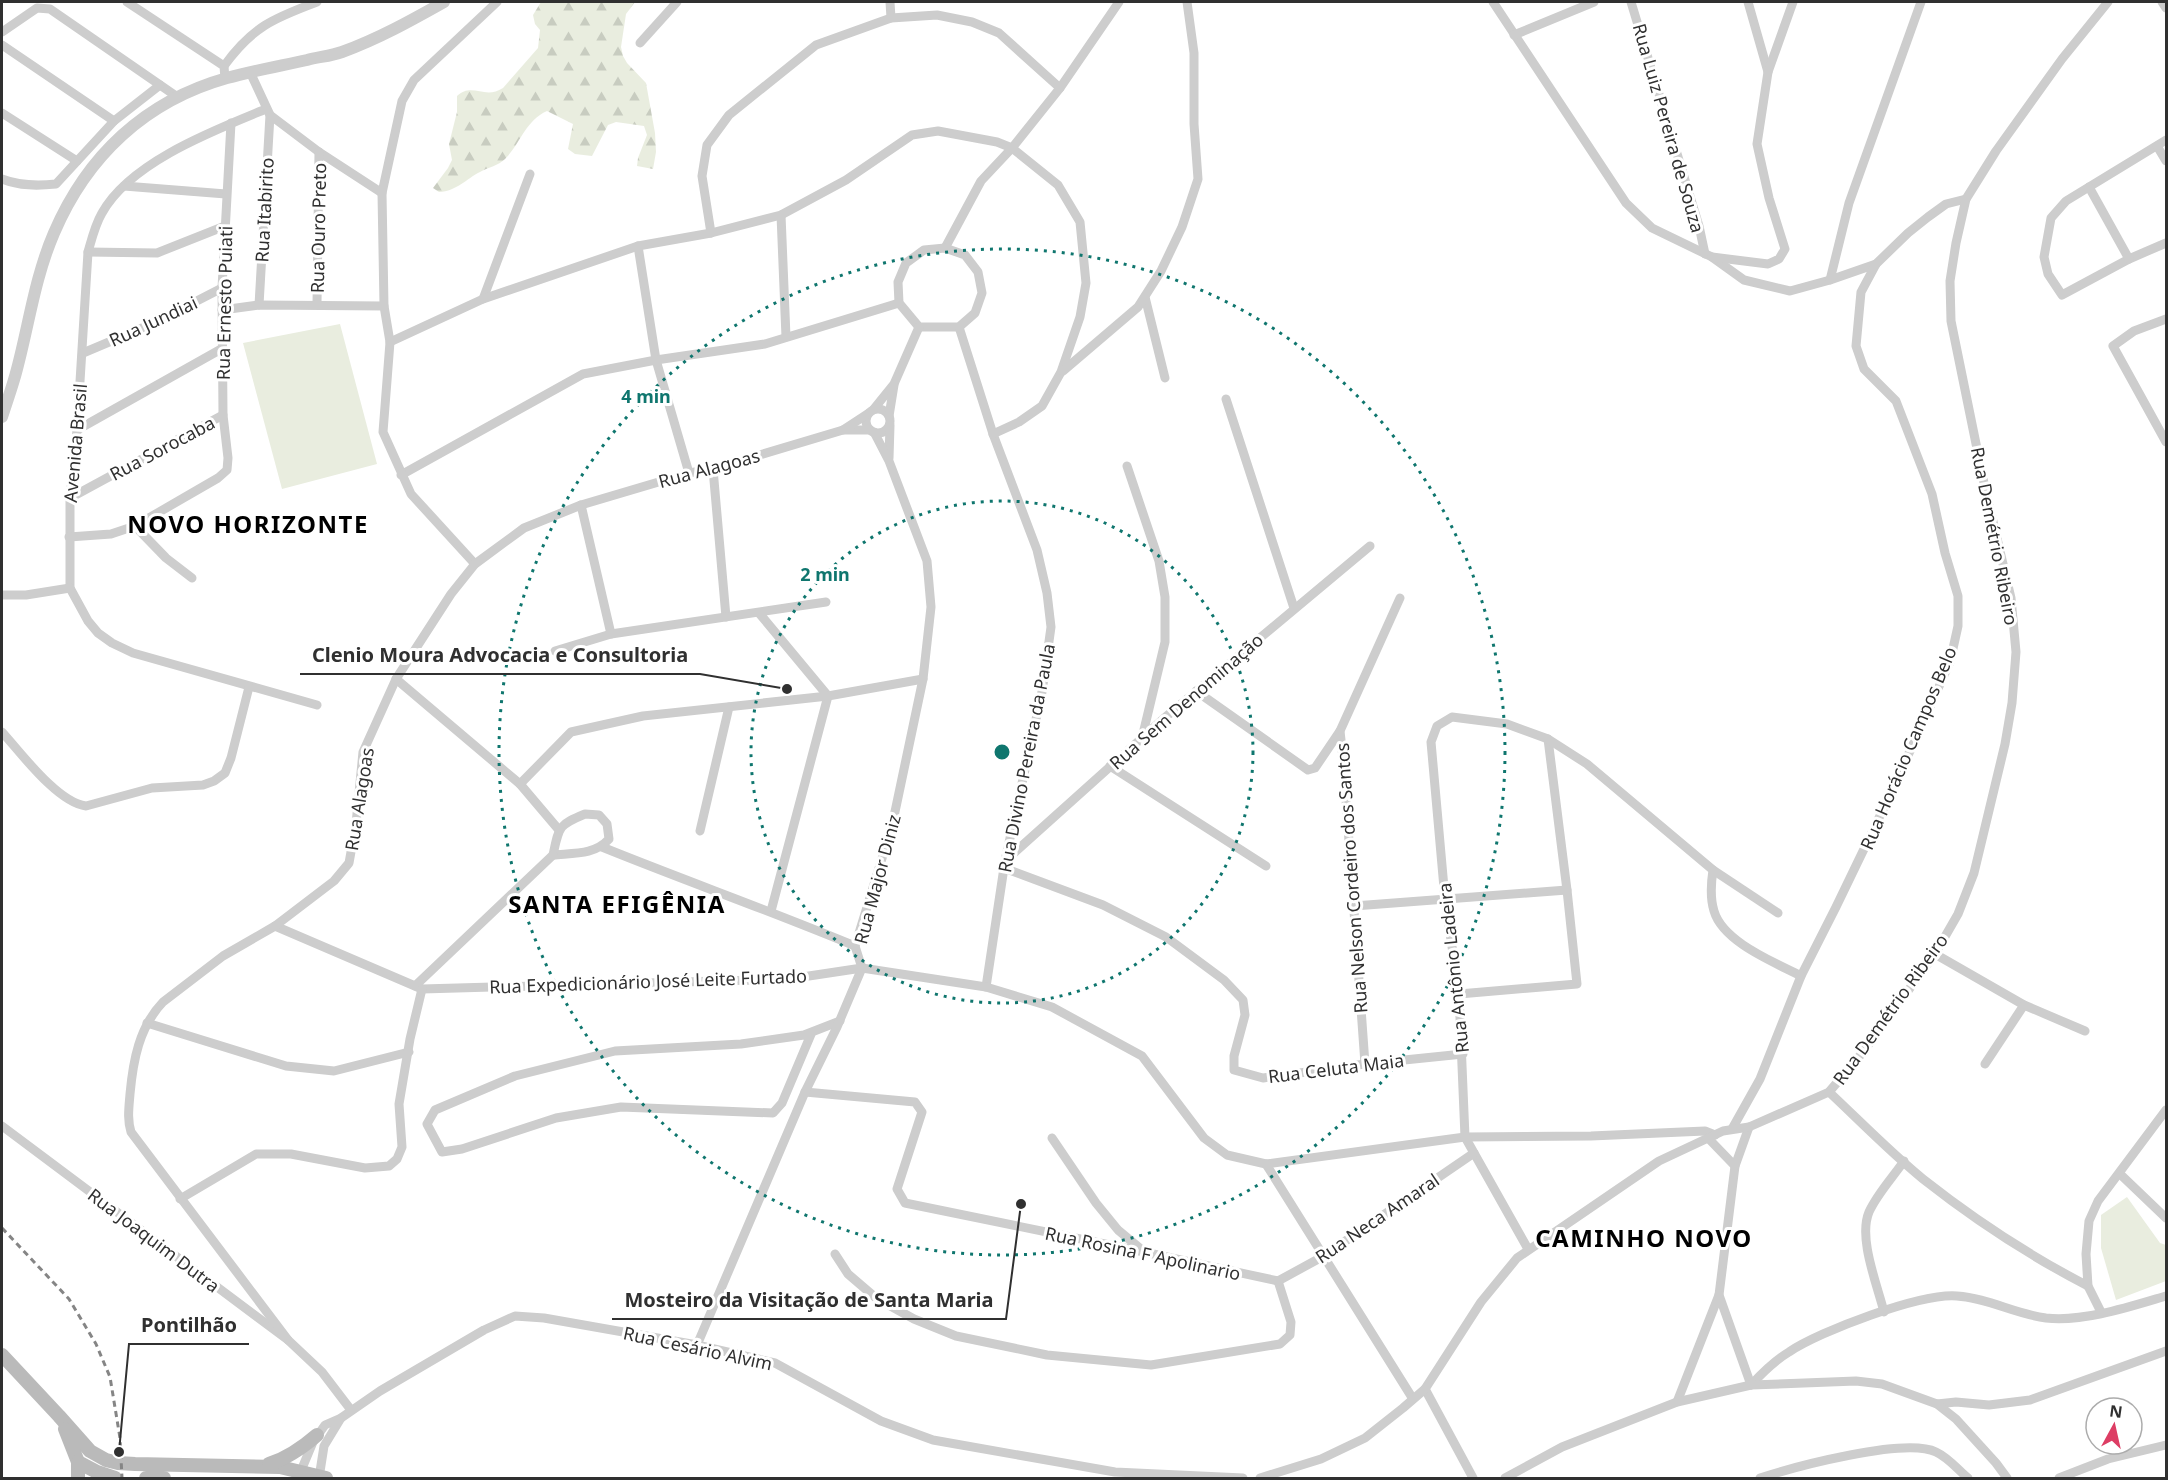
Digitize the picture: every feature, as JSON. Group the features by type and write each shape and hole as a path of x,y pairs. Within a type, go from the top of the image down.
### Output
{"main road":[{"path":"2,1355 97,1456 118,1463 262,1466 322,1478"},
{"path":"59,1416 78,1462 78,1479"},
{"path":"262,1466 282,1460 317,1435"},
{"path":"78,1462 115,1479"},
{"path":"146,1479 164,1479"}],"street":[{"path":"127,2 224,66"},
{"path":"225,79 224,66 238,46 259,29 281,16 317,2"},
{"path":"2,417 17,370 28,318 45,257 63,213 100,156 121,135 176,96 250,72 341,52 407,23 444,2"},
{"path":"475,564 411,494 400,475 383,432 390,342 384,306 382,193 402,101 414,80 497,2"},
{"path":"640,44 676,2"},
{"path":"890,2 891,18"},
{"path":"945,248 981,181 1012,148 1060,88 1119,2"},
{"path":"1061,372 1138,307 1161,271 1182,227 1198,179 1194,124 1194,53 1187,2"},
{"path":"1493,2 1626,202 1652,228 1708,256 1744,280 1790,291 1876,264"},
{"path":"1514,35 1594,2"},
{"name":"Rua Luiz Pereira de Souza","path":"1631,2 1708,256"},
{"path":"1748,2 1768,72"},
{"path":"1708,256 1768,264 1779,259 1785,249 1769,198 1757,144 1768,72 1793,2"},
{"path":"1830,280 1848,203 1921,2"},
{"name":"Rua Demétrio Ribeiro","path":"1260,1479 1321,1459 1365,1437 1425,1389 1481,1302 1517,1258 1528,1249 1659,1161 1712,1136 1732,1129 1749,1127 1829,1092 1863,1052 1935,954 1958,914 1974,873 2005,744 2012,703 2016,652 2011,598 1984,483 1952,321 1950,281 1966,199 2015,122 2108,2"},
{"path":"2162,2 2166,8"},
{"path":"2,32 30,11 44,7 56,12 176,96"},
{"path":"711,233 702,176 706,145 729,115 816,45 891,18 937,15 972,22 999,33 1060,88"},
{"path":"2,45 114,121"},
{"path":"250,72 268,112 319,152 382,193"},
{"path":"2,179 31,186 56,184 114,121 160,85"},
{"name":"Avenida Brasil","path":"268,112 231,123 192,140 124,186 111,198 101,213 88,252 83,353 70,498 70,588 88,621 98,633 133,653 317,705"},
{"name":"Rua Itabirito","path":"259,305 268,112"},
{"path":"2,113 77,161"},
{"name":"Rua Ernesto Puiati","path":"135,526 218,478 224,474 228,465 223,415 222,288 231,123"},
{"path":"390,342 483,299 638,246 711,233 781,215 846,180 912,135 938,131 997,142 1012,148 1058,185 1080,222 1086,283 1080,317 1061,372 1042,406 1019,422 993,434"},
{"path":"2166,140 2066,201 2051,218 2044,257 2048,274 2062,295 2129,259 2166,243"},
{"path":"2157,146 2166,161"},
{"name":"Rua Ouro Preto","path":"317,304 319,152"},
{"path":"483,299 530,174"},
{"path":"124,186 226,194"},
{"path":"2089,188 2129,259"},
{"name":"Rua Horácio Campos Belo","path":"1732,1129 1760,1079 1801,976 1892,791 1950,662 1958,626 1958,596 1945,553 1932,494 1896,401 1864,369 1856,346 1862,292 1876,264 1908,233 1946,204 1966,199"},
{"path":"781,215 786,338"},
{"path":"88,252 157,253 225,225"},
{"path":"638,246 656,360 689,473"},
{"path":"945,248 964,255 978,272 982,293 975,313 959,327 919,327 899,303 897,282 906,263 924,250 945,248"},
{"name":"Rua Jundiai","path":"83,353 154,323 222,288"},
{"path":"1145,297 1165,378"},
{"path":"400,475 583,374 656,360 765,344 899,303"},
{"path":"222,310 259,305 384,306"},
{"path":"2166,319 2134,331 2113,346 2166,438"},
{"name":"Rua Alagoas","path":"288,1340 131,1132 129,1125 132,1070 147,1023 162,1002 214,962 274,926 334,881 349,863 356,824 363,752 396,679 451,594 475,564 524,528 581,505 843,430 871,411 894,384 919,327"},
{"name":"Rua Divino Pereira da Paula","path":"959,327 993,434 1037,550 1047,593 1051,627 1042,692 1004,865 986,987"},
{"path":"77,430 223,348"},
{"name":"Rua Alagoas","path":"890,420 894,384"},
{"path":"1226,399 1294,608"},
{"path":"882,409 890,420 883,432 872,431 866,421 871,411 882,409"},
{"name":"Rua Sorocaba","path":"70,498 223,415"},
{"name":"Rua Major Diniz","path":"889,460 890,420"},
{"name":"Rua Alagoas","path":"843,430 872,431"},
{"name":"Rua Major Diniz","path":"697,1345 805,1092 840,1022 862,968 855,946 892,826 923,679 931,607 927,561 889,460 872,431"},
{"path":"1127,466 1159,561 1165,597 1165,642 1142,738"},
{"path":"713,469 726,617"},
{"path":"581,505 611,634"},
{"path":"69,537 111,534 135,526 166,558 192,579"},
{"name":"Rua Sem Denominação","path":"1004,865 1142,738 1370,546"},
{"path":"2,595 26,595 70,588"},
{"name":"Rua Nelson Cordeiro dos Santos","path":"1365,1064 1340,731 1400,598"},
{"path":"555,651 611,634 825,602"},
{"path":"759,613 828,696"},
{"path":"396,679 520,784 558,830"},
{"path":"520,784 571,732 643,716 828,696 923,679"},
{"path":"2,735 60,793 79,805 86,806 162,787 203,785 225,773 249,687"},
{"path":"1196,691 1308,770 1315,768 1340,731"},
{"path":"771,911 828,696"},
{"path":"700,831 729,706"},
{"name":"Rua Antônio Ladeira","path":"1528,1249 1465,1137 1459,994 1445,899 1431,742 1437,726 1452,717 1507,724 1548,739"},
{"path":"1548,739 1587,765 1713,870 1778,913"},
{"path":"1459,994 1577,984 1548,739"},
{"path":"1110,766 1266,866"},
{"path":"180,1199 256,1154 291,1154 365,1167 389,1166 397,1159 402,1147 399,1104 418,987 553,855 558,830 568,821 585,814 599,814 607,824 609,839 602,847 584,852 553,855"},
{"path":"602,847 720,894 771,911 855,946"},
{"name":"Rua Celuta Maia","path":"1004,865 1103,905 1166,937 1224,980 1242,1000 1245,1015 1234,1056 1234,1070 1263,1078 1462,1054"},
{"path":"1713,870 1711,894 1714,912 1723,929 1754,951 1801,976"},
{"path":"1354,906 1567,890"},
{"path":"274,926 418,987"},
{"path":"1935,954 2024,1005 2085,1031"},
{"name":"Rua Expedicionário José Leite Furtado","path":"418,987 789,979 862,968 986,987 1052,1007 1142,1056 1204,1138 1227,1155 1266,1164 1465,1137 1591,1136 1705,1131 1712,1136"},
{"path":"1985,1064 2024,1005"},
{"path":"812,1032 782,1103 773,1113 621,1107 556,1118 462,1149 442,1152 427,1124 435,1110 515,1076 615,1051 741,1044 804,1035 812,1032 840,1022"},
{"path":"147,1023 286,1066 334,1071 409,1052"},
{"name":"Rua Rosina F Apolinario","path":"805,1092 915,1102 922,1112 897,1189 905,1203 1278,1281"},
{"path":"1829,1092 1930,1184 1994,1231 2088,1286"},
{"path":"2101,1312 2088,1286 2086,1254 2090,1221 2098,1201 2166,1110"},
{"name":"Rua Joaquim Dutra","path":"2,1126 288,1340 322,1372 351,1410"},
{"path":"1677,1402 1719,1295 1735,1166 1749,1127"},
{"path":"1712,1136 1735,1166"},
{"path":"1052,1138 1096,1203 1118,1230 1144,1252"},
{"name":"Rua Neca Amaral","path":"1278,1281 1322,1257 1474,1153"},
{"path":"1884,1312 1865,1244 1864,1226 1870,1210 1904,1161"},
{"path":"1266,1164 1322,1257 1413,1399"},
{"path":"2120,1174 2166,1218"},
{"path":"835,1254 848,1274 876,1298 914,1319 956,1336 1047,1355 1151,1365 1280,1344 1290,1335 1291,1322 1278,1281"},
{"path":"1719,1295 1751,1385"},
{"path":"1751,1385 1773,1362 1791,1350 1831,1331 1922,1299 1956,1296 1980,1299 2044,1317 2077,1318 2166,1296"},
{"name":"Rua Cesário Alvim","path":"317,1435 329,1423 341,1418 380,1391 484,1330 515,1316 543,1318 697,1345 775,1363 881,1421 933,1440 1114,1472 1243,1479"},
{"path":"1937,1404 1956,1402 1989,1405 2030,1400 2166,1351"},
{"path":"1506,1479 1562,1447 1677,1402 1751,1385 1856,1381 1881,1384 1937,1404 1956,1419 1996,1463 2007,1479"},
{"path":"1425,1389 1473,1479"},
{"path":"322,1478 324,1446 341,1418"},
{"path":"300,1475 317,1435"},
{"path":"2059,1479 2108,1459 2166,1445"},
{"path":"1760,1479 1858,1455 1920,1448 1935,1451 1968,1479"}],"green space":[{"path":"541,2 635,2 626,14 621,47 627,63 646,83 655,133 656,152 653,169 637,166 647,135 644,126 616,122 608,125 592,156 575,154 568,149 573,124 547,111 533,120 502,161 456,187 439,192 433,188 452,160 449,144 457,112 457,96 473,90 490,92 503,88 538,48 540,30 535,24 533,15"},
{"path":"340,324 377,464 282,489 243,343"},
{"path":"2127,1197 2160,1243 2166,1245 2166,1281 2116,1300 2101,1248 2101,1215"}],"railway":[{"path":"2,1228 69,1299 96,1344 110,1377 120,1438 122,1478"}],"place":[{"name":"Clenio Moura Advocacia e Consultoria","path":"787,689"},
{"name":"Mosteiro da Visitação de Santa Maria","path":"1021,1204"},
{"name":"Pontilhão","path":"119,1452"}],"district":[{"name":"NOVO HORIZONTE","path":"248,523"},
{"name":"SANTA EFIGÊNIA","path":"617,903"},
{"name":"CAMINHO NOVO","path":"1644,1237"}]}
